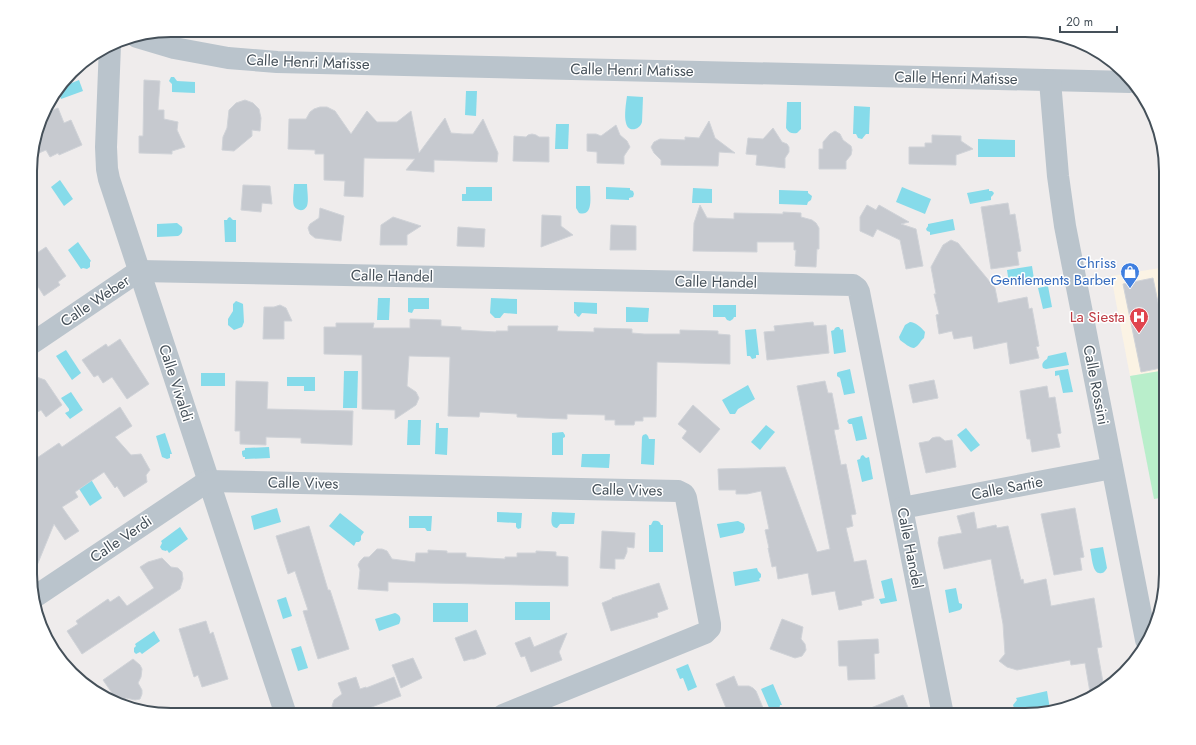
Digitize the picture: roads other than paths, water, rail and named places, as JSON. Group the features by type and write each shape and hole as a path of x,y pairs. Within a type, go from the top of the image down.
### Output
{"street":[{"name":"Calle Henri Matisse","path":"146,40 174,48 220,56 277,62 1125,82"},
{"name":"Calle Vivaldi","path":"110,52 106,140 107,168 112,190 284,708"},
{"name":"Calle Rossini","path":"1050,80 1058,176 1065,226 1145,633"},
{"name":"Calle Weber","path":"37,340 138,271"},
{"name":"Calle Handel","path":"138,271 853,285 859,292 942,708"},
{"name":"Calle Sartie","path":"902,508 1112,468"},
{"name":"Calle Verdi","path":"39,594 208,481"},
{"name":"Calle Vives","path":"208,481 678,491 684,494 710,624 709,630 705,633 520,708"}],"water":[{"path":"171,77 174,77 177,81 195,82 195,93 172,92 172,84 169,81"},
{"path":"79,80 83,91 61,99 60,97 69,84"},
{"path":"466,91 477,91 476,116 465,115"},
{"path":"627,96 643,97 642,122 639,127 634,129 627,126 625,120"},
{"path":"787,102 801,102 801,129 797,133 791,133 786,128"},
{"path":"854,106 870,107 869,134 866,134 862,139 858,138 856,134 853,134"},
{"path":"556,124 569,124 568,149 555,149"},
{"path":"978,139 1015,140 1015,157 978,157"},
{"path":"60,180 73,199 64,206 51,187"},
{"path":"294,184 307,184 308,204 306,208 302,210 297,209 293,204"},
{"path":"576,186 590,186 590,205 587,212 579,213 576,208"},
{"path":"466,187 492,187 492,201 462,201 462,194 466,194"},
{"path":"606,187 630,188 634,194 633,197 629,198 629,200 606,199"},
{"path":"902,187 931,199 925,214 896,202"},
{"path":"693,188 712,189 712,203 692,203"},
{"path":"989,189 989,191 994,193 991,200 970,204 967,193"},
{"path":"779,190 808,191 808,193 812,196 807,205 779,204"},
{"path":"230,217 233,220 236,220 236,242 225,242 224,220 227,220"},
{"path":"953,219 955,230 930,235 930,232 926,229 928,224"},
{"path":"177,223 182,227 182,232 178,236 157,237 157,224"},
{"path":"78,242 91,261 90,267 87,269 81,269 68,250"},
{"path":"1032,266 1034,279 1009,283 1007,270"},
{"path":"1048,286 1052,307 1043,309 1038,288"},
{"path":"378,298 390,298 389,320 377,320"},
{"path":"408,298 429,298 429,309 414,309 412,313 408,312"},
{"path":"491,298 517,299 517,314 504,313 500,318 495,318 490,313"},
{"path":"236,301 243,304 244,322 242,327 234,330 228,325 228,319 233,311 233,304"},
{"path":"574,302 597,303 597,314 582,313 579,317 577,316 574,313"},
{"path":"713,305 736,305 736,317 730,321 725,317 713,317"},
{"path":"626,307 649,308 648,322 626,322"},
{"path":"910,322 914,323 925,332 924,338 914,348 903,343 899,337 905,325"},
{"path":"837,327 841,330 843,329 846,352 834,354 831,331"},
{"path":"756,329 759,355 756,355 756,358 752,359 750,356 747,356 745,330"},
{"path":"66,350 81,373 72,380 56,356"},
{"path":"1066,352 1069,365 1046,369 1043,368 1043,363 1048,356"},
{"path":"850,369 855,393 844,395 840,378 837,376 837,373"},
{"path":"1068,369 1073,392 1063,393 1059,375 1055,376 1055,371"},
{"path":"344,371 358,371 357,408 343,408"},
{"path":"201,373 225,373 225,386 201,386"},
{"path":"287,377 315,377 315,391 304,391 304,386 287,386"},
{"path":"748,385 755,399 738,409 735,414 730,414 722,400"},
{"path":"71,392 83,410 70,419 65,413 69,411 69,409 61,398"},
{"path":"862,416 867,439 856,441 852,424 849,424 847,421 849,419"},
{"path":"408,420 421,420 420,445 407,445"},
{"path":"436,423 439,423 439,428 448,428 447,455 435,454"},
{"path":"766,425 775,432 760,450 751,442"},
{"path":"966,428 980,445 971,452 957,435"},
{"path":"563,432 565,437 563,438 563,455 552,455 552,433"},
{"path":"165,433 172,454 170,454 170,458 167,459 162,457 156,436"},
{"path":"646,434 649,439 655,439 654,465 641,464 642,437"},
{"path":"269,447 270,458 245,459 242,454 242,451 245,450 245,448"},
{"path":"582,454 610,454 609,468 581,467"},
{"path":"863,455 866,458 869,457 873,479 862,482 857,460"},
{"path":"89,476 102,498 90,506 76,484"},
{"path":"277,508 281,522 254,530 251,516"},
{"path":"497,512 522,513 521,528 518,529 516,527 516,523 497,522"},
{"path":"552,512 575,513 574,524 560,524 557,528 554,527 552,524"},
{"path":"340,513 364,532 361,536 361,540 356,542 354,546 329,526"},
{"path":"409,516 432,516 431,531 427,531 425,528 409,528"},
{"path":"653,521 658,521 661,525 663,525 663,552 649,552 649,525 651,525"},
{"path":"738,521 744,524 745,529 743,533 720,538 717,524"},
{"path":"180,527 188,539 169,553 167,550 162,550 160,547 162,543 161,541"},
{"path":"1103,547 1107,568 1103,573 1099,573 1095,570 1090,549"},
{"path":"757,568 761,574 759,579 760,581 735,586 733,572"},
{"path":"892,578 897,601 881,604 879,599 885,598 881,581"},
{"path":"956,588 959,603 962,604 962,608 949,613 945,590"},
{"path":"286,597 292,616 283,619 277,600"},
{"path":"515,602 550,602 550,620 515,620"},
{"path":"433,603 468,603 468,622 433,622"},
{"path":"395,613 400,617 399,624 379,631 375,619"},
{"path":"154,631 160,641 142,654 140,652 136,654 134,652 134,648 136,646 135,644"},
{"path":"301,646 308,668 298,671 291,649"},
{"path":"688,664 697,687 688,691 683,678 680,679 676,669"},
{"path":"773,684 782,705 780,705 779,708 769,708 761,689"},
{"path":"1047,691 1049,705 1034,708 1014,708 1013,705 1017,700 1016,698"}],"place":[{"name":"Chriss Gentlements Barber","path":"1130,289"},
{"name":"La Siesta","path":"1139,334"}]}
